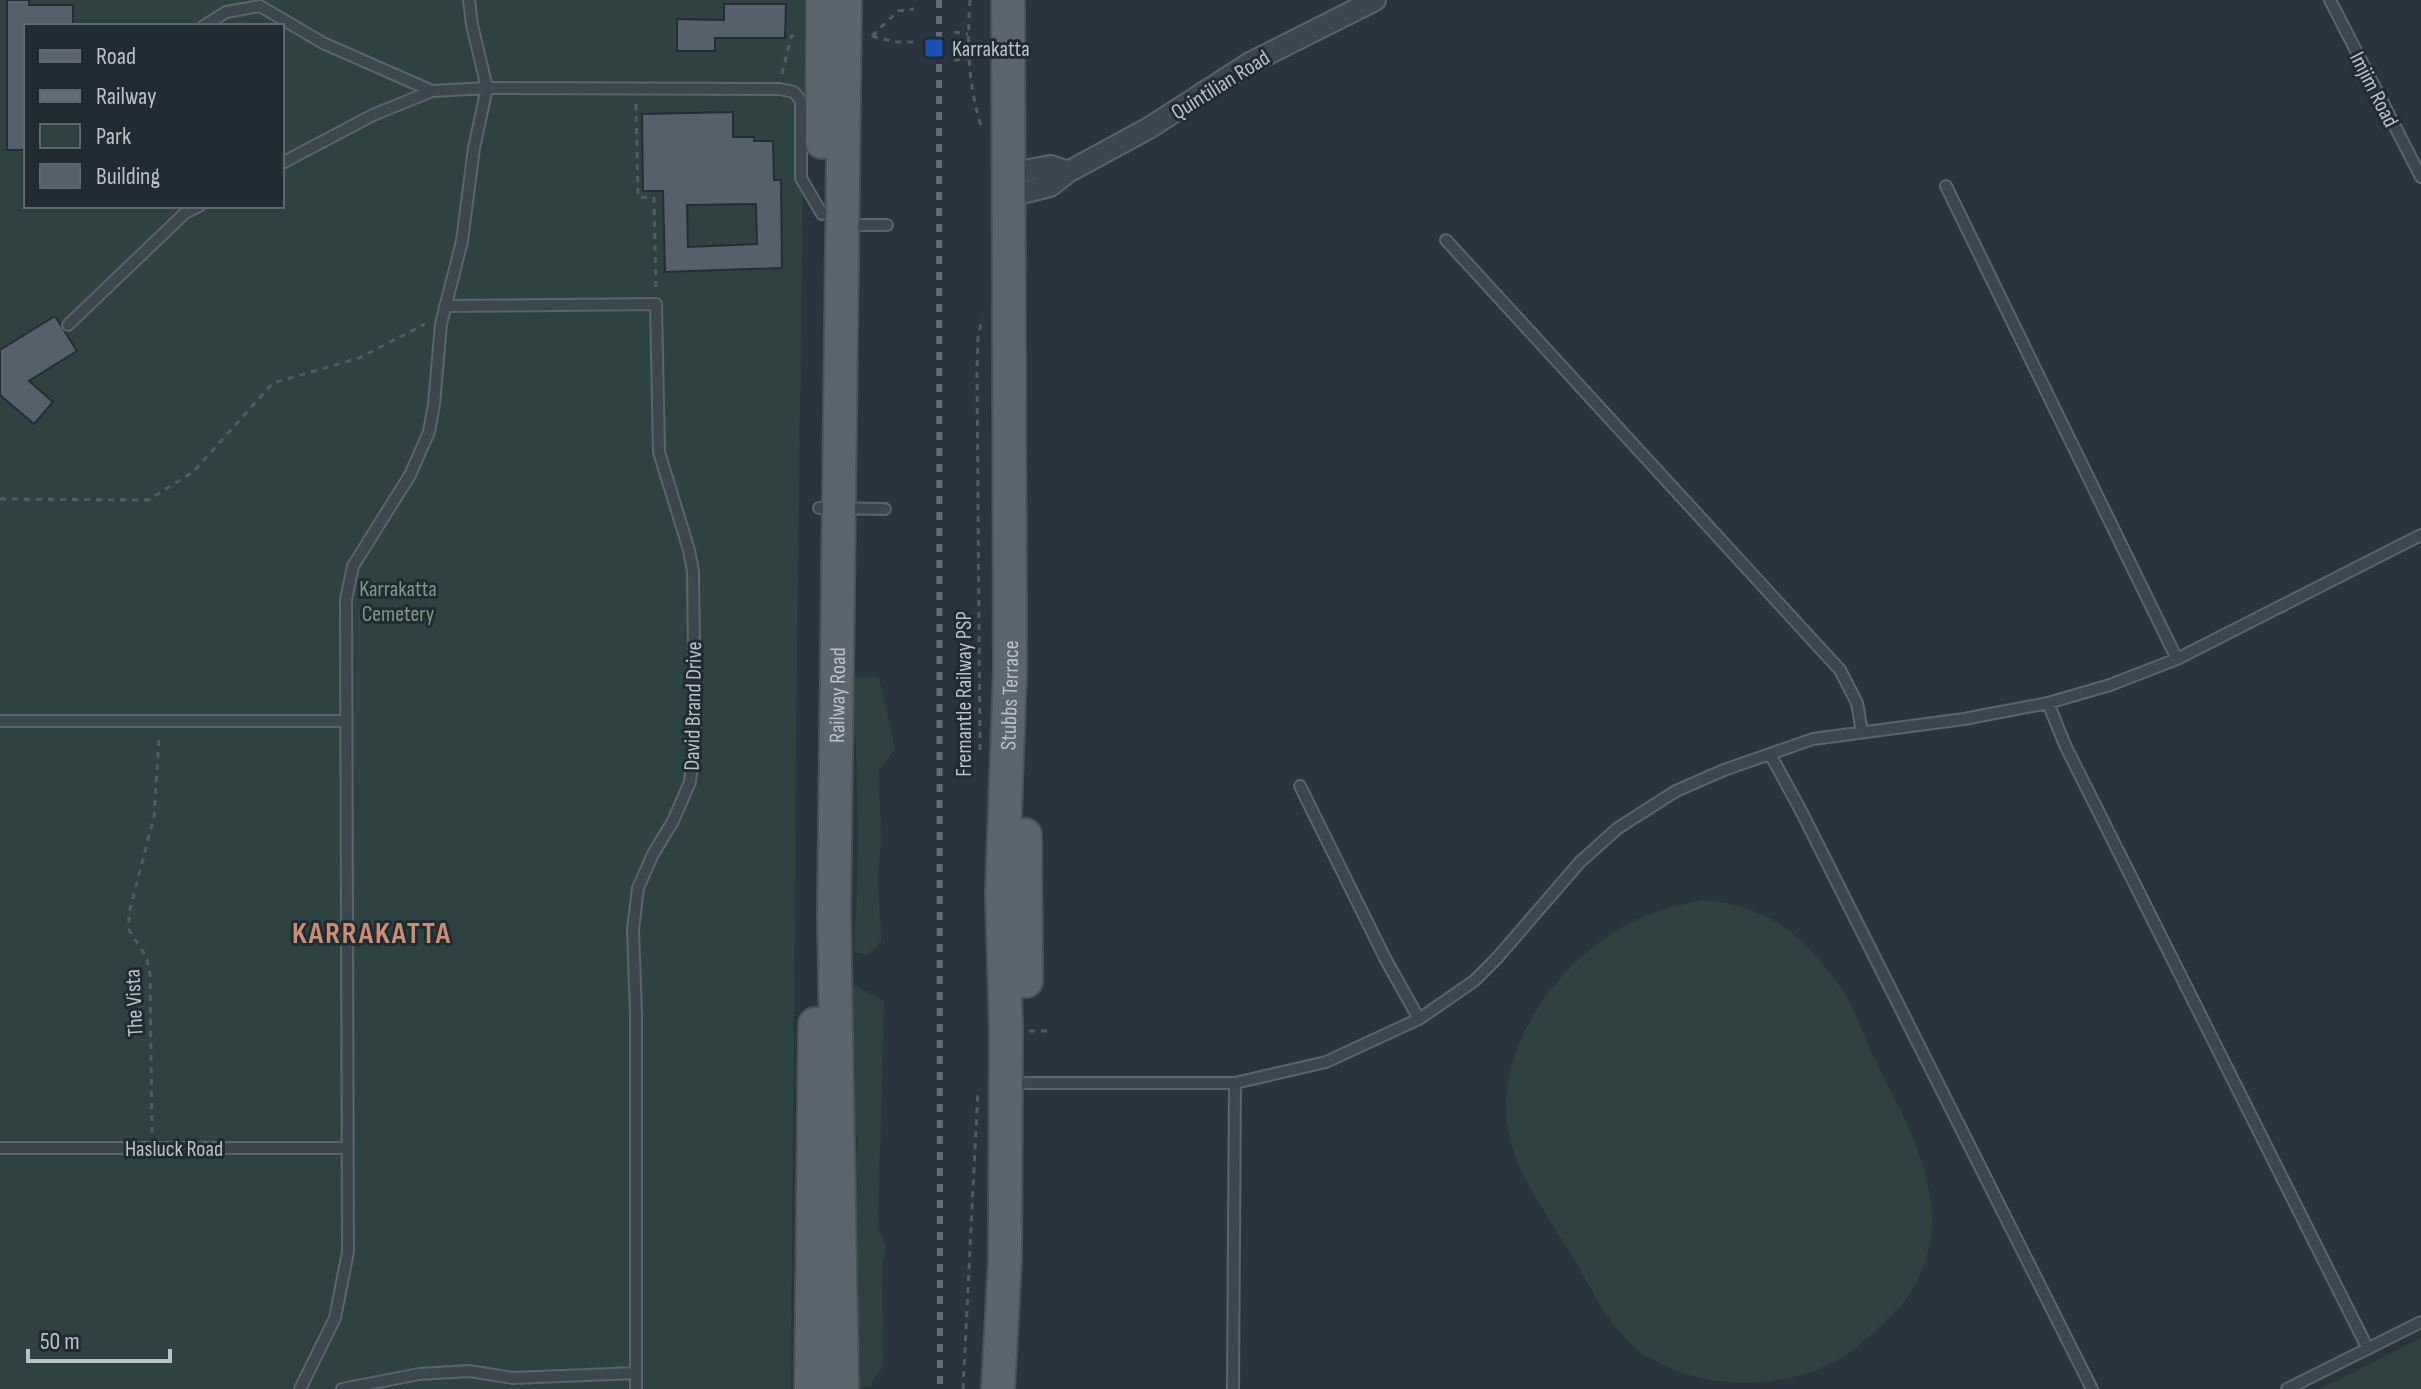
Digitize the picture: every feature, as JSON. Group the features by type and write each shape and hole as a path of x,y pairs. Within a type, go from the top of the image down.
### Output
{"main road":[{"name":"Railway Road","path":"823,0 832,220"},
{"name":"Railway Road","path":"811,1389 832,220 845,0"},
{"name":"Stubbs Terrace","path":"1008,0 1017,181 1028,227 1023,538 1026,1083 1024,1258 1018,1389"},
{"name":"Stubbs Terrace","path":"998,1389 1005,1260 1006,1030 1002,894 1010,670 1017,181 1027,0"},
{"name":"Railway Road","path":"829,508 842,1389"}],"street":[{"name":"Quintilian Road","path":"1017,181 1051,166 1068,172 1149,128 1250,63 1375,0"}],"lane":[{"path":"249,0 323,43 432,91"},
{"path":"300,1389 335,1318 348,1252 346,600 353,566 410,475 429,432 441,324 462,241 474,148 487,88 469,0"},
{"name":"Imjim Road","path":"2330,0 2421,177"},
{"path":"207,24 226,12 260,6"},
{"path":"284,162 373,115 432,91 487,88 779,89 794,92 801,101 801,178 832,220 887,225"},
{"path":"1946,186 2177,659"},
{"path":"68,325 185,213 195,208"},
{"path":"1446,240 1840,670 1857,703 1862,732"},
{"path":"445,306 656,304"},
{"name":"David Brand Drive","path":"636,1389 636,1015 633,929 641,880 690,782 695,734 693,571 659,452 656,304"},
{"path":"829,508 885,509"},
{"path":"1026,1083 1235,1083 1326,1062 1419,1019 1448,1000 1486,969 1580,862 1618,828 1676,791 1813,739 1964,719 2048,703 2110,685 2177,659 2421,535"},
{"path":"2048,703 2065,745 2368,1349"},
{"path":"0,721 346,721"},
{"path":"1770,754 2092,1389"},
{"path":"1300,786 1386,960 1419,1019"},
{"path":"1233,1389 1235,1083"},
{"name":"Hasluck Road","path":"0,1148 347,1148"},
{"path":"2287,1389 2421,1322"},
{"path":"342,1389 419,1374 469,1371 513,1378 636,1373"}],"path":[{"path":"970,0 967,59 972,97 983,130"},
{"path":"954,32 968,34"},
{"path":"872,36 895,42 914,42"},
{"path":"954,60 967,59"},
{"path":"636,89 638,197 654,198 656,304"},
{"path":"0,499 148,500 193,472 273,383 359,358 427,323 445,306"},
{"name":"Fremantle Railway PSP","path":"980,749 977,373 978,338 983,314"},
{"name":"The Vista","path":"152,1148 150,975 147,958 129,930 129,913 154,817 160,721"},
{"path":"963,1389 979,1077"}],"green space":[{"name":"Karrakatta Cemetery","path":"0,0 805,0 791,1389 0,1389"},
{"path":"852,677 879,678 895,749 879,770 881,941 867,955 854,951 858,814"},
{"path":"1704,900 1738,906 1779,924 1811,950 1830,973 1850,1003 1910,1130 1930,1193 1932,1227 1928,1252 1920,1276 1908,1297 1868,1338 1840,1359 1810,1372 1767,1382 1723,1382 1702,1378 1661,1364 1637,1350 1608,1316 1534,1195 1519,1165 1509,1134 1506,1104 1510,1073 1534,1014 1553,987 1599,942 1625,926 1664,910"},
{"path":"854,985 884,1001 878,1227 886,1247 882,1262 883,1367 871,1386 857,1389 859,1291 853,1175 858,1141 852,1109 856,1067 849,1010"},
{"path":"2421,1338 2421,1389 2320,1389"}],"building":[{"path":"7,0 29,0 29,5 73,5 73,24 24,24 24,150 7,150"},
{"path":"724,4 786,4 785,38 715,38 715,51 677,51 677,19 724,20"},
{"path":"733,112 733,137 773,141 774,180 781,180 782,268 665,272 663,191 643,191 642,114","holes":["756,204 757,244 688,247 687,205"]},
{"path":"55,316 77,351 29,381 53,402 34,424 0,395 0,350"}],"railway":[{"path":"939,0 940,1389"}],"place":[{"name":"Karrakatta","path":"934,48"}],"district":[{"name":"KARRAKATTA","path":"372,933"}]}
